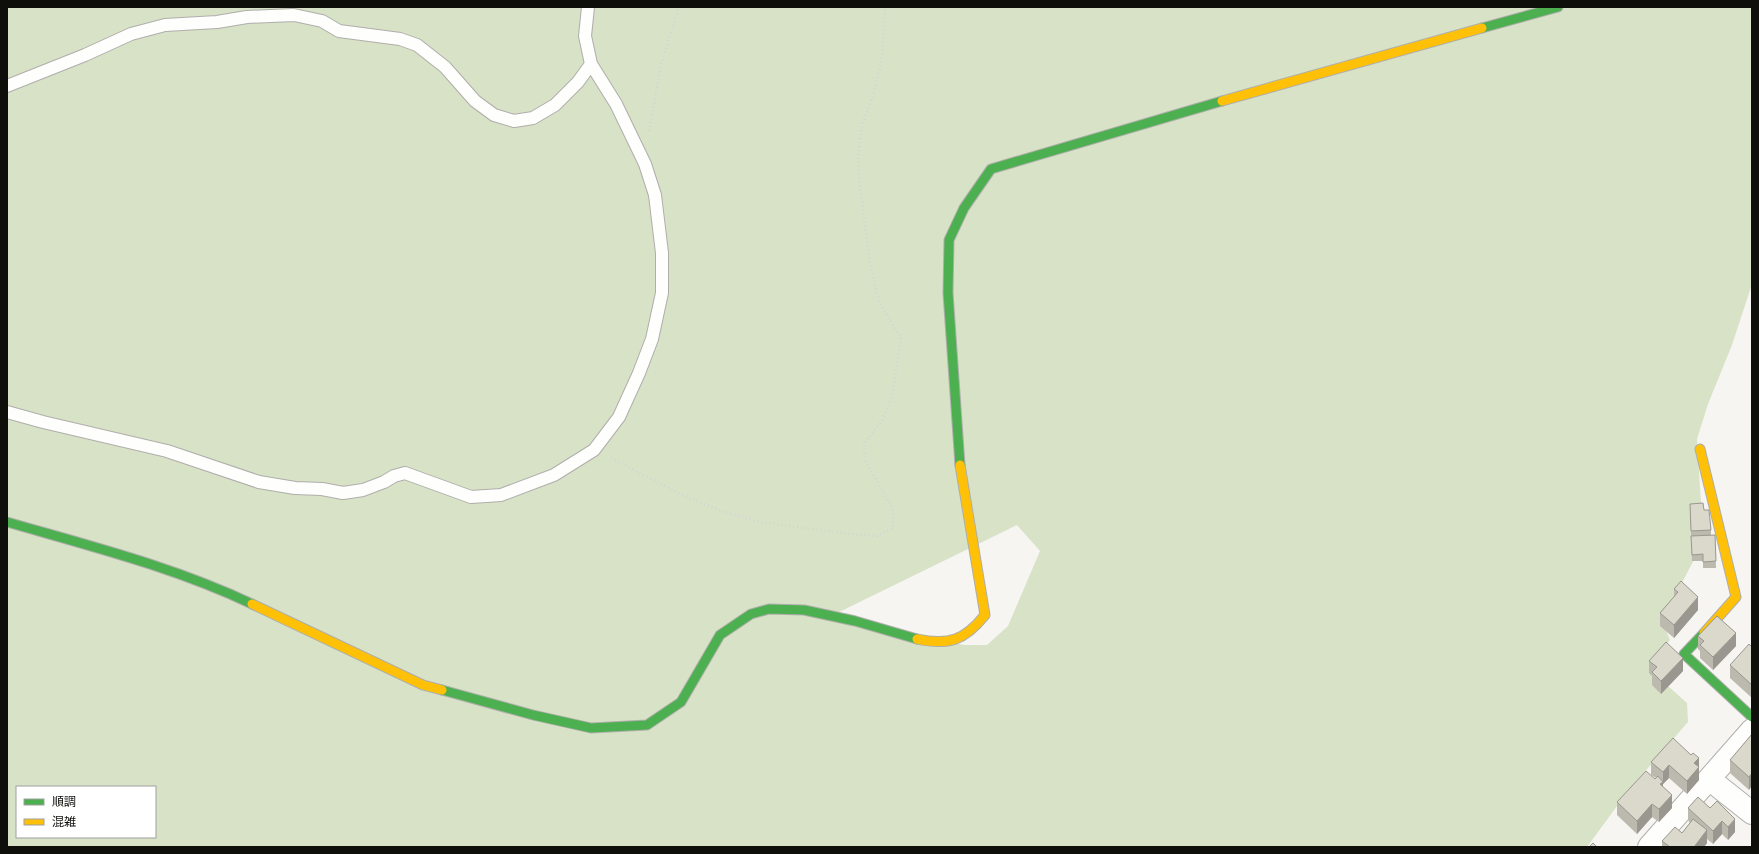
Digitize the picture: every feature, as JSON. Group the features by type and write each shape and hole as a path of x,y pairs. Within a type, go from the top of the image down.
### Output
{"street":[{"path":"7,522 116,553 224,591 423,685 533,715 591,728 646,725 681,702 720,635 751,614 769,609 804,610 855,622 918,640 954,641 974,629 985,615 971,523 958,453 948,293 949,240 964,208 992,169 1340,67 1558,7"},
{"path":"1700,449 1736,597 1684,654 1752,717"},
{"path":"1649,847 1752,730"},
{"path":"1710,779 1752,814"}],"lane":[{"path":"7,412 167,451 259,482 295,488 322,489 343,492 363,490 384,482 394,476 405,474 471,497 501,495 554,475 594,450 619,417 639,373 652,339 662,293 662,253 655,195 645,164 616,104 591,64 585,36 588,7"},
{"path":"7,86 85,56 131,34 165,25 217,22 247,17 294,15 322,21 339,32 400,39 417,45 445,67 474,101 494,115 514,121 533,118 555,105 578,82 591,64"}],"path":[{"path":"645,164 652,108 661,65 679,7"},
{"path":"594,450 684,496 722,511 760,522 877,536 893,528 894,510 865,460 864,443 882,421 892,397 901,338 879,302 870,262 858,157 862,125 873,96 882,59 885,7"}],"green space":[{"path":"7,7 1752,7 1752,284 1732,345 1708,404 1697,439 1701,503 1698,552 1662,621 1670,640 1649,669 1687,703 1688,722 1628,791 1587,847 7,847","holes":["1017,525 1040,551 1008,626 987,645 964,645 829,617"]}],"building":[{"path":"1703,503 1704,510 1709,510 1711,530 1691,531 1690,504"},
{"path":"1715,535 1716,561 1703,562 1703,554 1692,555 1691,536"},
{"path":"1681,581 1698,597 1674,625 1660,613 1678,592 1674,589"},
{"path":"1717,616 1736,633 1713,657 1700,645 1704,641 1698,636"},
{"path":"1666,642 1683,658 1661,681 1652,672 1657,667 1649,661"},
{"path":"1749,644 1752,647 1752,685 1730,665"},
{"path":"1752,734 1752,773 1749,777 1730,760"},
{"path":"1673,738 1691,755 1693,753 1699,758 1694,763 1699,767 1687,781 1669,765 1663,772 1651,762"},
{"path":"1646,771 1655,779 1658,776 1663,782 1660,784 1672,795 1659,809 1652,804 1637,821 1617,802"},
{"path":"1698,797 1710,808 1717,801 1735,819 1728,827 1722,821 1713,831 1688,808"},
{"path":"1693,819 1707,830 1694,847 1670,847 1662,841 1675,827 1682,833"},
{"path":"1593,843 1597,847 1589,847"}],"traffic: fast":[{"path":"1482,28 1558,7"},
{"path":"960,465 948,293 949,240 964,208 991,169 1222,101"},
{"path":"7,522 162,568 252,604"},
{"path":"442,690 533,715 591,728 647,725 681,702 720,635 751,614 769,609 804,610 855,621 917,639"},
{"path":"1704,633 1684,654 1752,717"}],"traffic: slow":[{"path":"1222,101 1482,28"},
{"path":"1700,449 1736,597 1704,633"},
{"path":"917,639 938,642 956,639 970,630 985,615 960,465"},
{"path":"252,604 423,685 442,690"}]}
